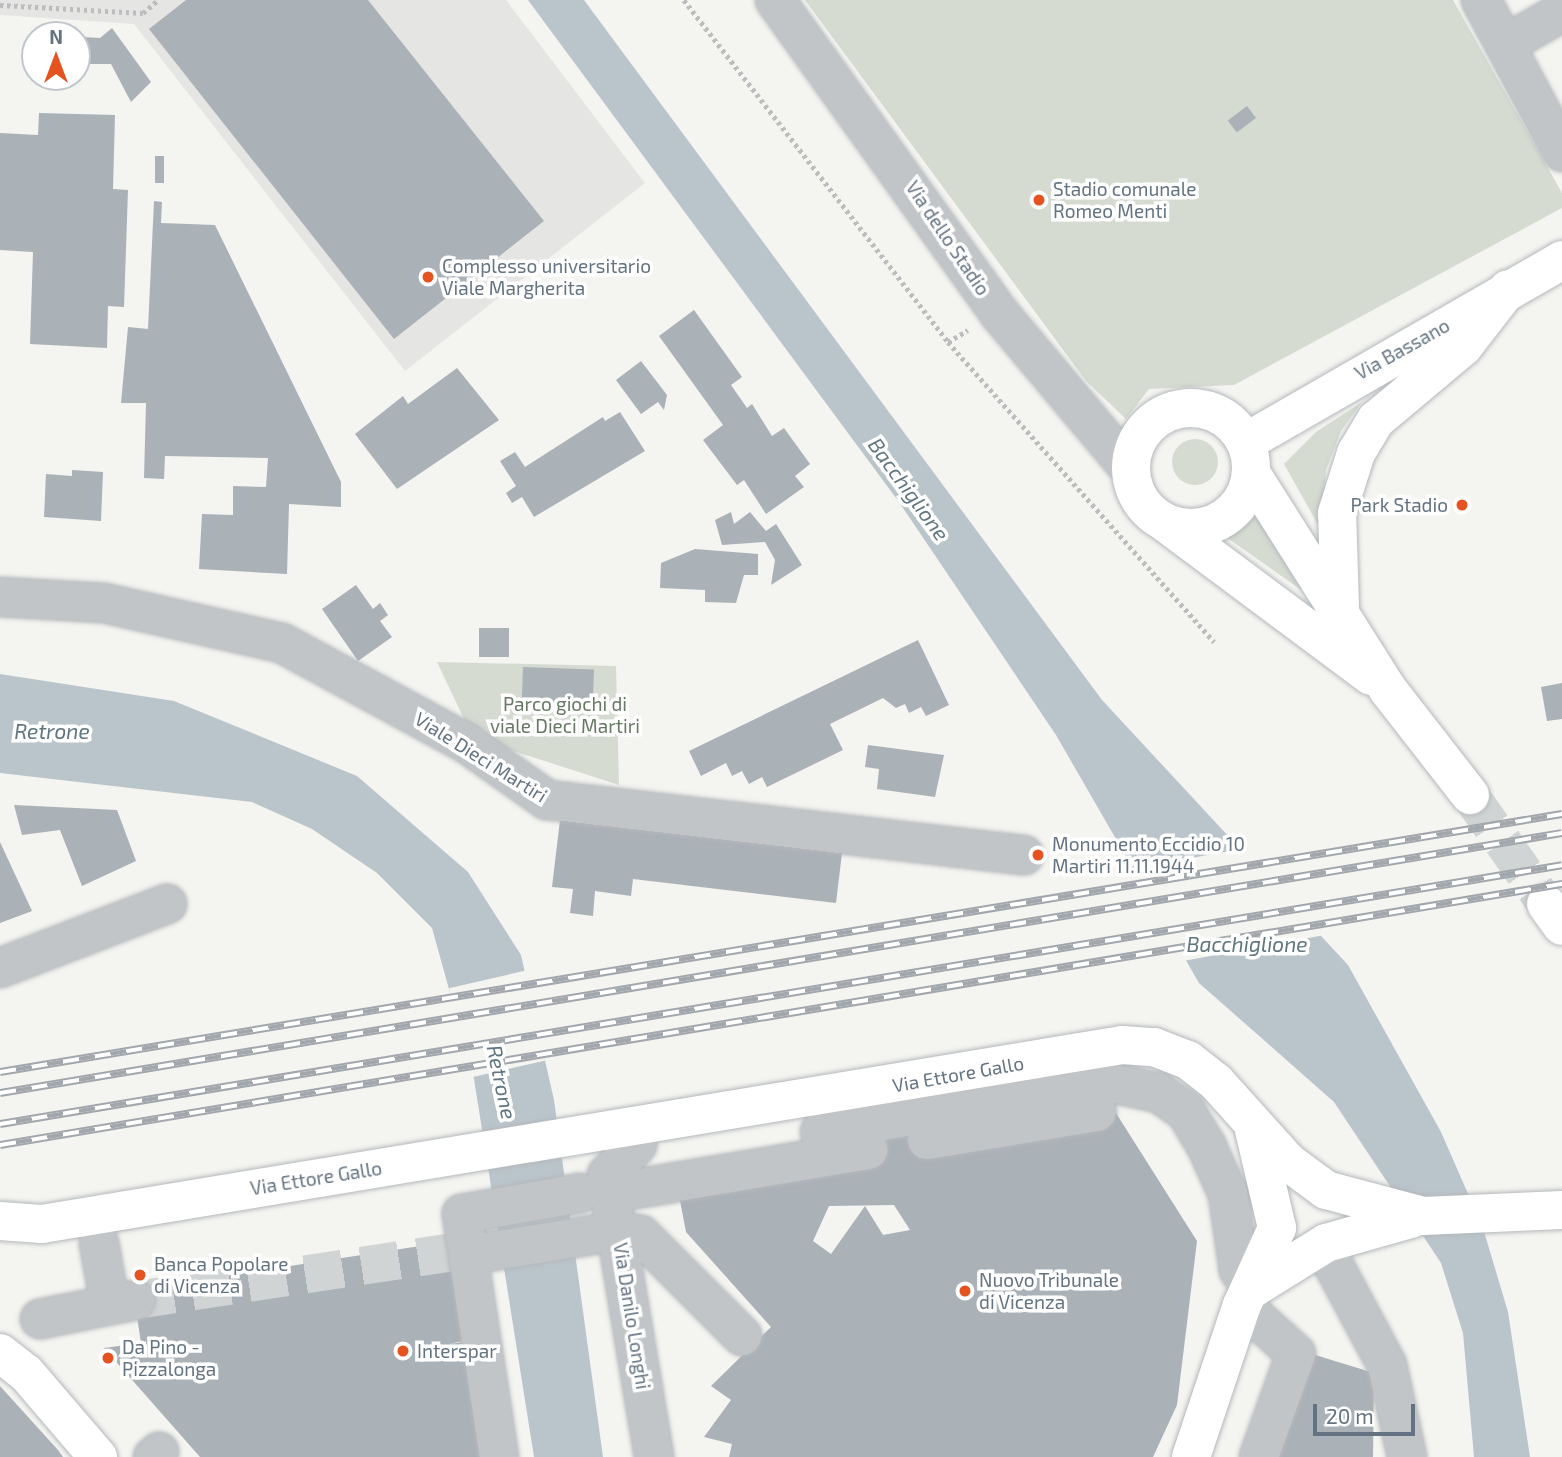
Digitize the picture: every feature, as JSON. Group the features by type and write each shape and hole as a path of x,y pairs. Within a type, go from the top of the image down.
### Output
{"main road":[{"name":"Via Bassano","path":"1248,458 1508,289 1562,260"},
{"path":"1340,606 1337,513 1356,453 1376,420 1462,347 1508,289"},
{"name":"Via dello Stadio","path":"1389,691 1141,502 1129,468 1138,437 1163,413 1180,408 1214,412 1248,458 1389,691 1470,794"},
{"path":"1167,524 1193,528 1218,522 1243,499 1248,458"},
{"name":"Via Ettore Gallo","path":"0,1221 42,1224 1122,1045 1154,1047 1188,1060 1216,1082 1253,1128 1326,1190 1381,1218"},
{"name":"Via Ettore Gallo","path":"1247,1297 1277,1228 1253,1128"},
{"path":"1191,1457 1247,1297 1303,1254 1381,1218 1558,1210"},
{"path":"0,1241 42,1224"},
{"path":"0,1353 26,1373 98,1457"}],"street":[{"name":"Via dello Stadio","path":"775,0 999,313 1129,468"},
{"path":"1481,0 1562,152"},
{"path":"1506,44 1562,12"},
{"name":"Viale Dieci Martiri","path":"0,597 104,603 282,643 466,743 547,800 1024,855"},
{"path":"0,968 167,904"},
{"path":"820,1132 1107,1082 1159,1093 1186,1112 1206,1145 1228,1194 1239,1270 1247,1297 1296,1354 1259,1457"},
{"path":"499,1457 462,1214 599,1187 1097,1112"},
{"path":"599,1187 637,1145 633,1128"},
{"name":"Via Danilo Longhi","path":"599,1187 654,1457"},
{"path":"610,1232 642,1235 742,1336"},
{"name":"Via Danilo Longhi","path":"469,1253 610,1232"},
{"path":"40,1320 123,1302 99,1243"},
{"path":"1333,1264 1387,1365 1407,1457"}],"path":[{"path":"0,5 143,13 158,0"},
{"path":"684,0 947,342 1214,642"},
{"path":"947,342 971,329"}],"shaded area":[{"name":"Complesso universitario Viale Margherita","path":"0,0 506,0 645,183 405,371 134,24 0,15"}],"green space":[{"path":"805,0 1453,0 1562,193 1562,208 1234,385 1149,389 1126,419 1086,381"},
{"path":"1362,402 1341,431 1326,470 1321,530 1284,464 1316,432"},
{"path":"1195,439 1211,446 1218,462 1211,478 1195,485 1179,478 1172,462 1179,446"},
{"path":"1256,516 1330,610 1226,537"},
{"name":"Parco giochi di viale Dieci Martiri","path":"437,662 616,666 619,785 473,738"}],"water":[{"name":"Bacchiglione","path":"528,0 584,0 1102,700 1348,965 1441,1132 1483,1228 1508,1312 1530,1457 1474,1457 1463,1333 1441,1263 1334,1102 1199,983 1056,735 899,502"},
{"name":"Retrone","path":"0,674 174,701 357,776 468,872 521,955 554,1100 603,1457 534,1457 474,1079 432,928 377,873 312,829 252,802 0,773"}],"pier":[{"path":"1246,848 1325,935 1183,961 1131,869"},
{"path":"528,970 549,1060 470,1078 449,988"}],"building":[{"name":"Complesso universitario Viale Margherita","path":"186,0 368,0 544,221 394,339 149,29"},
{"path":"112,28 151,82 131,102 111,64 91,64 91,38 100,38"},
{"path":"1247,106 1256,118 1237,132 1228,120"},
{"path":"39,113 115,115 113,189 128,190 124,307 108,306 107,348 30,344 33,252 0,250 0,133 38,135"},
{"path":"155,156 164,156 164,183 155,183"},
{"path":"154,201 162,202 161,223 215,225 341,482 341,507 289,504 287,574 199,569 202,514 233,515 233,486 266,487 268,458 165,456 164,479 144,478 146,403 121,403 128,327 148,329"},
{"path":"694,310 742,377 731,385 747,408 752,404 772,436 784,428 810,464 795,476 804,487 766,514 744,480 737,485 703,440 723,425 659,336"},
{"path":"641,361 667,395 664,410 658,402 641,414 616,380"},
{"path":"457,368 499,420 397,489 355,434 403,396 408,404"},
{"path":"620,412 645,451 534,517 522,497 512,503 506,493 516,486 500,461 515,452 525,467 603,417 605,421"},
{"path":"72,470 103,472 101,521 44,517 46,474 72,476"},
{"path":"731,512 734,524 750,512 766,531 776,524 802,565 771,585 775,560 765,542 722,545 715,520"},
{"path":"695,549 758,554 758,575 744,575 736,603 705,602 705,590 660,588 661,563"},
{"path":"356,585 373,609 380,603 388,615 380,621 392,637 358,661 322,609"},
{"path":"479,628 509,628 509,657 479,657"},
{"path":"918,640 949,705 926,716 921,707 909,713 905,704 896,708 883,698 830,724 843,750 767,787 762,777 749,784 742,771 732,776 726,763 701,776 689,751"},
{"path":"523,667 594,669 593,705 522,703"},
{"path":"1562,683 1562,719 1547,721 1541,687"},
{"path":"868,745 944,755 935,797 877,789 879,769 865,767"},
{"path":"14,805 117,810 136,861 82,886 60,830 22,835"},
{"path":"560,820 842,853 836,903 633,879 631,896 595,891 593,916 570,913 573,889 552,887"},
{"path":"0,842 32,911 0,923"},
{"name":"Nuovo Tribunale di Vicenza","path":"1102,1091 1197,1241 1177,1405 1153,1457 729,1457 732,1444 704,1437 731,1400 711,1386 771,1327 686,1232 673,1164","holes":["894,1205 910,1230 883,1235 865,1206 831,1254 813,1241 829,1206"]},
{"path":"453,1241 472,1339 449,1344 471,1341 490,1457 200,1457 104,1348 141,1343 133,1290"},
{"path":"1312,1354 1374,1373 1373,1457 1279,1457"},
{"path":"0,1386 58,1450 63,1457 0,1457"}],"tunnel":[{"path":"1470,795 1546,904"},
{"path":"136,1300 454,1252"}],"railway":[{"path":"0,1072 1562,814"},
{"path":"0,1093 1562,833"},
{"path":"0,1124 1562,865"},
{"path":"0,1145 1562,884"}],"place":[{"name":"Stadio comunale Romeo Menti","path":"1039,200"},
{"name":"Complesso universitario Viale Margherita","path":"428,277"},
{"name":"Park Stadio","path":"1462,505"},
{"name":"Monumento Eccidio 10 Martiri 11.11.1944","path":"1038,855"},
{"name":"Banca Popolare di Vicenza","path":"140,1275"},
{"name":"Nuovo Tribunale di Vicenza","path":"965,1291"},
{"name":"Interspar","path":"403,1351"},
{"name":"Da Pino - Pizzalonga","path":"108,1358"}]}
